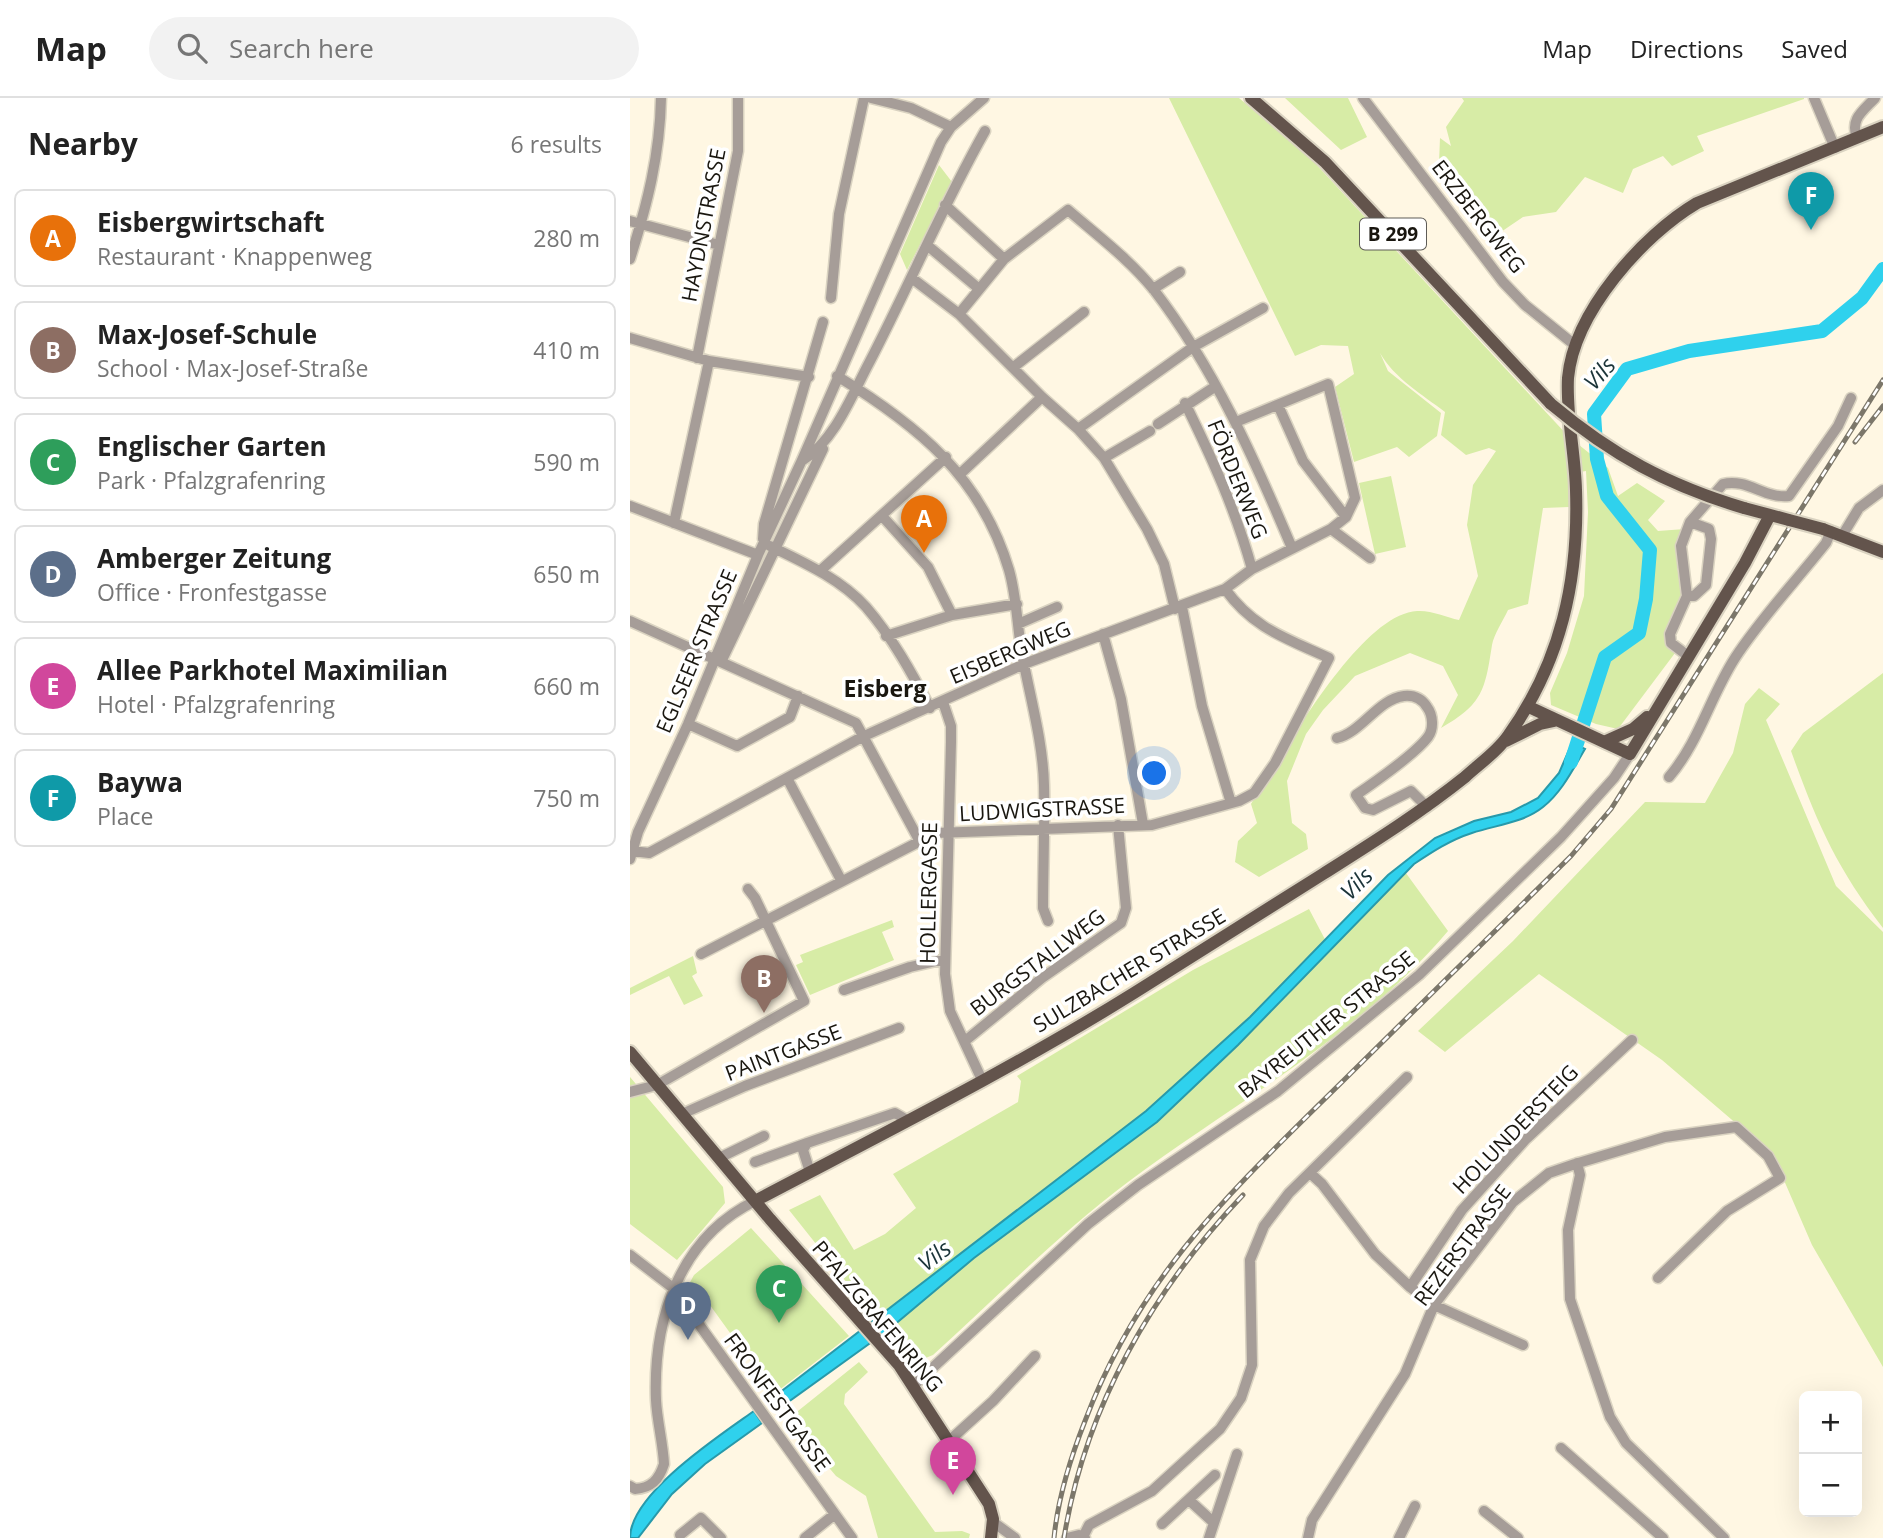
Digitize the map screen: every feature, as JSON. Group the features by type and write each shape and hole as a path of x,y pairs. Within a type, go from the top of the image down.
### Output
{"main road":[{"name":"B 299","path":"1251,98 1325,162 1527,379 1586,434 1624,459 1683,488 1832,532 1883,552"},
{"name":"SULZBACHER STRASSE","path":"755,1201 982,1080 1134,993 1427,807 1536,715 1566,615 1573,575 1576,490 1568,377 1577,346 1605,292 1645,243 1678,214 1725,190 1883,127"},
{"name":"BAYREUTHER STRASSE","path":"1630,754 1745,563 1770,515"},
{"name":"BAYREUTHER STRASSE","path":"1604,742 1633,729 1658,707"},
{"name":"SULZBACHER STRASSE","path":"1505,742 1536,715"},
{"path":"1536,715 1630,754"},
{"name":"PFALZGRAFENRING","path":"630,1052 914,1385 982,1490 993,1522 991,1538"}],"street":[{"path":"630,259 641,224 660,140 661,98"},
{"name":"HAYDNSTRASSE","path":"697,358 738,151 738,98"},
{"path":"831,298 839,214 864,98"},
{"path":"871,98 904,102 951,127"},
{"name":"EGLSEER STRASSE","path":"631,855 634,830 717,660 763,543 941,142 951,127 984,98"},
{"name":"ERZBERGWEG","path":"1363,98 1503,282 1525,304 1577,346"},
{"path":"1814,98 1835,148"},
{"path":"1857,138 1853,127 1855,119 1875,98"},
{"name":"EGLSEER STRASSE","path":"717,660 775,549 830,433 913,279 946,205 985,131"},
{"path":"946,205 1004,259"},
{"path":"959,313 1004,259 1068,210 1113,248 1153,289 1193,347 1236,422 1292,548"},
{"path":"630,221 719,245"},
{"path":"927,245 978,288"},
{"path":"1153,289 1180,272"},
{"path":"913,279 959,313 1015,366 1042,397 1078,429 1104,458 1158,552 1178,608 1202,706 1231,803"},
{"path":"1078,429 1193,347 1263,308"},
{"path":"1015,366 1084,312"},
{"path":"823,322 764,524 763,543 820,571 865,606 909,667 930,708"},
{"path":"630,338 709,361 809,377"},
{"path":"674,523 709,361"},
{"path":"837,376 917,429 946,457 960,474 991,524 1009,569 1017,604 1044,783 1043,908 1048,921"},
{"path":"1236,422 1328,384 1355,498 1346,517 1303,461 1278,405"},
{"path":"1104,458 1154,427 1185,403 1216,386"},
{"path":"960,474 1042,397"},
{"path":"1688,656 1671,643 1670,634 1687,596 1681,546 1690,523 1724,484 1741,483 1759,491 1789,496 1838,426 1850,398"},
{"name":"FÖRDERWEG","path":"1185,403 1221,476 1241,526 1252,569"},
{"name":"EGLSEER STRASSE","path":"802,460 813,454 830,433"},
{"path":"820,571 883,517 946,457"},
{"path":"1669,777 1685,759 1709,705 1737,656 1832,532 1883,490"},
{"path":"630,506 758,555"},
{"path":"883,517 928,568 952,615"},
{"name":"EISBERGWEG","path":"631,855 649,853 862,737 1024,664 1225,589 1252,569 1331,529 1346,517"},
{"path":"1687,596 1694,596 1706,585 1711,539 1709,529 1690,523"},
{"path":"1331,529 1370,558"},
{"name":"LUDWIGSTRASSE","path":"701,954 936,833 1152,825 1231,803 1254,793 1275,763 1329,658 1261,626 1241,611 1225,589"},
{"path":"886,636 952,615 1017,604"},
{"path":"1018,624 1057,607"},
{"path":"630,621 856,723 919,841"},
{"path":"1103,634 1121,699 1143,824"},
{"path":"688,724 737,746 789,716 799,696"},
{"path":"1337,738 1348,735 1401,696 1418,698 1425,703 1432,719 1427,738 1356,795 1365,808 1373,810 1411,791 1427,807"},
{"name":"HOLLERGASSE","path":"943,702 951,726 945,959 950,1011 982,1080"},
{"name":"BAYREUTHER STRASSE","path":"914,1385 1088,1224 1138,1185 1278,1091 1419,975 1561,836 1614,778 1630,754"},
{"path":"787,778 841,880"},
{"name":"BURGSTALLWEG","path":"965,1041 1042,978 1121,923 1126,908 1118,825"},
{"path":"630,1092 657,1085 804,1001 766,920 748,889"},
{"path":"844,990 909,967 945,959"},
{"name":"PAINTGASSE","path":"682,1114 745,1086 899,1028"},
{"name":"HOLUNDERSTEIG","path":"1410,1287 1471,1200 1526,1139 1632,1040"},
{"path":"1067,1538 1084,1537 1089,1525 1152,1490 1220,1429 1241,1398 1252,1364 1249,1284 1254,1245 1264,1226 1310,1173 1407,1077"},
{"path":"755,1162 895,1113 907,1120"},
{"name":"REZERSTRASSE","path":"1308,1538 1312,1520 1405,1374 1434,1305 1513,1202 1549,1173 1577,1163 1665,1137 1736,1127 1768,1156 1780,1178 1727,1211 1658,1278"},
{"path":"719,1158 764,1136"},
{"path":"807,1143 803,1150 810,1172"},
{"path":"1577,1163 1580,1175 1568,1230 1570,1298 1610,1417 1626,1443 1724,1538"},
{"path":"1310,1173 1322,1184 1375,1254 1410,1287 1434,1305 1523,1345"},
{"path":"632,1488 651,1485 661,1474 664,1464 656,1403 656,1357 673,1288 687,1262 709,1233 729,1215 755,1201"},
{"name":"FRONFESTGASSE","path":"631,1258 673,1288 754,1406 852,1538"},
{"path":"950,1440 993,1401 1035,1356"},
{"path":"1561,1448 1662,1538"},
{"path":"1209,1538 1212,1521 1237,1454"},
{"path":"1162,1524 1215,1475"},
{"path":"1189,1500 1212,1521"},
{"path":"1399,1538 1415,1507"},
{"path":"1484,1511 1518,1538"},
{"path":"805,1538 835,1514"},
{"path":"680,1535 701,1518 721,1538"},
{"path":"993,1522 1015,1538"}],"green space":[{"path":"1169,98 1239,98 1313,161 1569,437 1608,468 1618,496 1637,483 1665,501 1648,520 1658,531 1685,529 1677,566 1683,601 1665,638 1675,653 1618,729 1596,724 1551,705 1550,693 1567,653 1584,596 1588,512 1586,471 1568,474 1569,507 1543,508 1528,604 1508,610 1495,636 1484,685 1474,703 1441,728 1458,695 1443,666 1410,653 1355,676 1323,710 1306,734 1287,781 1292,823 1306,834 1308,849 1259,877 1235,862 1238,841 1257,823 1251,804 1301,723 1347,661 1371,636 1394,618 1422,611 1459,620 1478,576 1467,525 1473,485 1496,451 1489,448 1466,455 1441,435 1445,412 1401,378 1380,353 1388,371 1441,413 1437,436 1409,457 1397,447 1354,462 1335,387 1354,374 1348,346 1321,345 1295,356"},
{"path":"1285,98 1348,98 1367,137 1341,150"},
{"path":"1462,98 1804,99 1697,136 1704,151 1672,166 1663,156 1633,169 1623,193 1585,177 1556,212 1523,217 1495,236 1466,204 1439,163 1440,138 1451,146 1446,127 1464,101"},
{"path":"939,165 952,182 907,270 900,254"},
{"path":"1391,476 1406,547 1375,554 1359,483"},
{"path":"1883,673 1883,928 1852,885 1829,844 1791,751 1803,733"},
{"path":"1759,688 1780,704 1766,720 1836,886 1883,932 1883,1367 1812,1245 1773,1155 1662,1060 1539,974 1445,1052 1418,1031 1513,941 1645,802 1705,803 1733,753 1745,704"},
{"path":"1403,869 1448,931 1413,969 1376,1003 1296,1066 1169,1152 1102,1202 933,1355 918,1361 906,1357 789,1210 820,1195 854,1250 885,1234 916,1208 893,1174 1018,1102 1021,1081 1017,1076 1193,970 1309,909 1329,947"},
{"path":"892,920 894,927 882,932 894,960 810,995 796,965 803,962 800,955"},
{"path":"693,956 697,973 692,976 703,996 684,1005 669,976 630,995 630,988"},
{"path":"630,1077 723,1187 725,1203 677,1260 630,1224"},
{"path":"751,1228 849,1336 774,1394 707,1301 695,1309 682,1297 694,1275"},
{"path":"859,1362 868,1372 845,1394 844,1404 935,1532 962,1531 970,1534 969,1538 878,1538 866,1496 836,1476 804,1438 793,1415"}],"water":[{"path":"1572,743 1585,749 1561,787 1543,807 1518,820 1456,839 1414,864 1238,1045 1157,1122 974,1258 887,1331 777,1410 770,1400 1146,1111 1250,1017 1388,875 1435,838 1474,821 1511,812 1538,798 1559,773"},
{"path":"754,1411 762,1423 705,1464 672,1494 638,1538 630,1538 634,1521 644,1503 660,1485 699,1451"}],"waterway":[{"name":"Vils","path":"1571,762 1605,657 1639,633 1646,599 1650,550 1607,496 1597,459 1594,414 1627,369 1689,351 1822,331 1862,298 1883,269"}],"railway":[{"path":"1054,1538 1065,1478 1085,1421 1108,1367 1164,1274 1231,1193 1571,856 1611,809 1883,380"},
{"path":"1855,442 1883,406"},
{"path":"1064,1538 1088,1442 1128,1353 1180,1270 1243,1195"}],"place":[{"name":"Baywa","path":"1811,230"},
{"name":"Eisbergwirtschaft","path":"924,553"},
{"name":"Max-Josef-Schule","path":"764,1013"},
{"name":"Englischer Garten","path":"779,1323"},
{"name":"Amberger Zeitung","path":"688,1340"},
{"name":"Allee Parkhotel Maximilian","path":"953,1495"}],"district":[{"name":"Eisberg","path":"885,688"}]}
